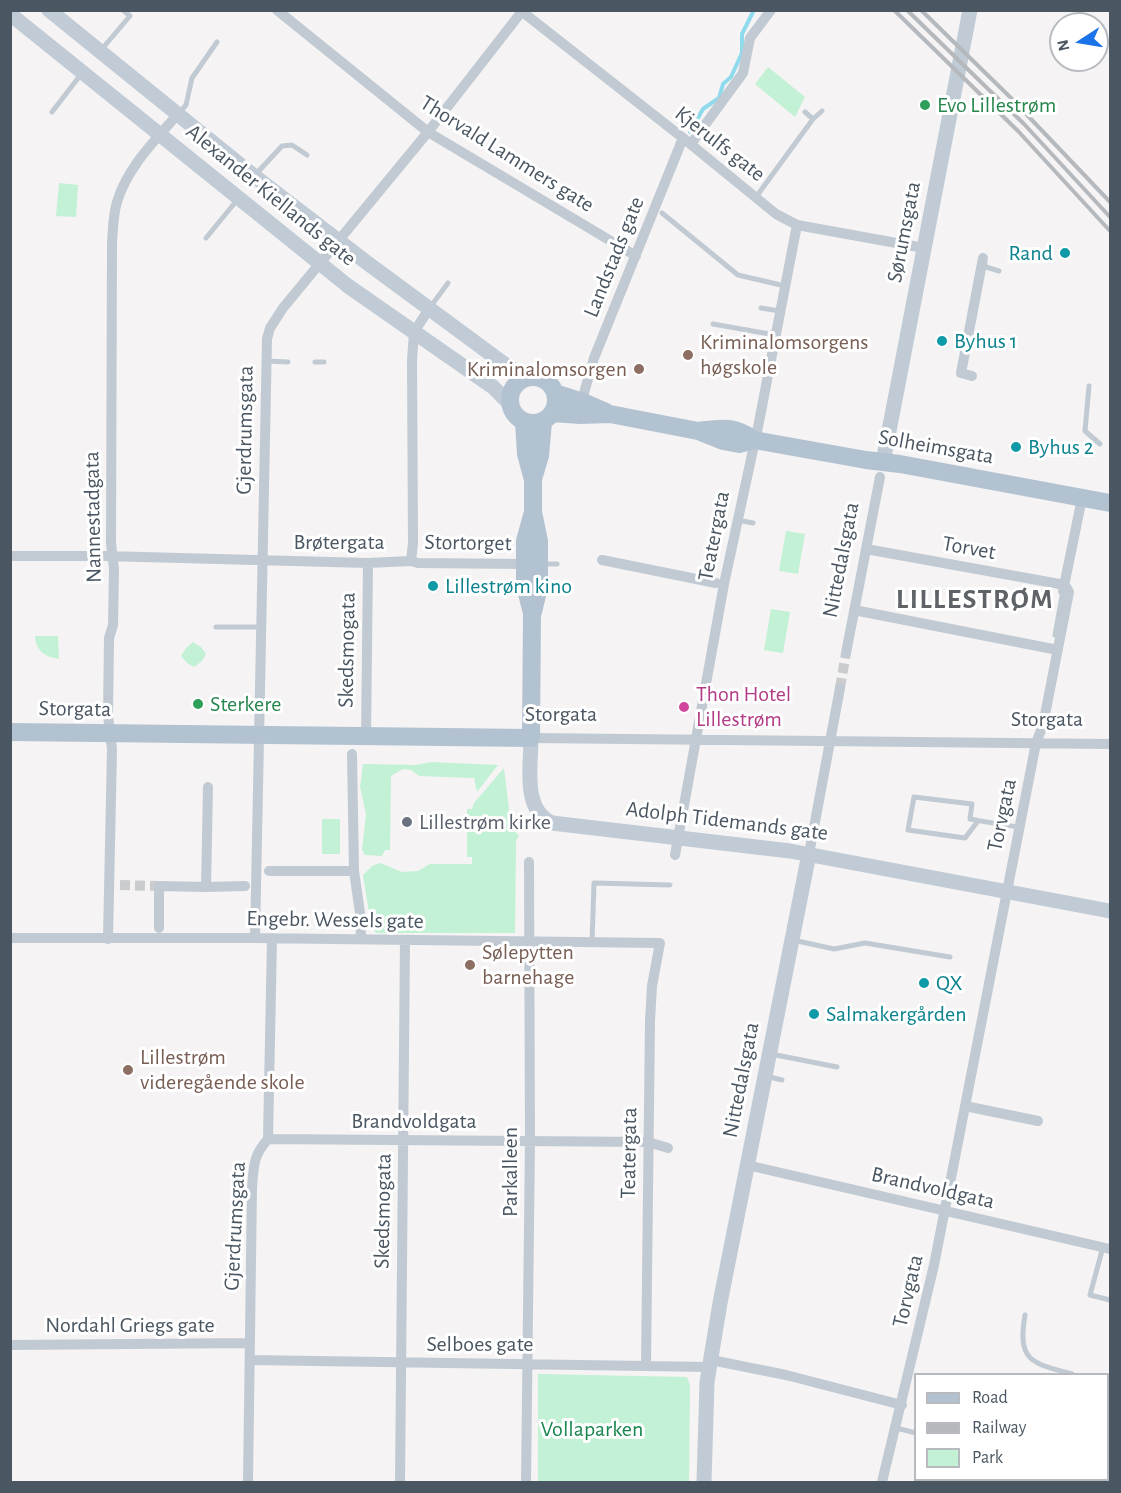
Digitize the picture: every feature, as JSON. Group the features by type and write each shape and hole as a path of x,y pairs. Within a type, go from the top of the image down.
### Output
{"main road":[{"path":"527,377 539,377 555,393 556,403 548,417 533,424 524,422 514,414 509,403 514,387 527,377"},
{"name":"Solheimsgata","path":"555,393 610,414"},
{"name":"Solheimsgata","path":"548,417 610,414 698,430 723,441 739,444 754,440 882,469 1110,503"},
{"name":"Adolph Tidemands gate","path":"533,480 548,417"},
{"name":"Adolph Tidemands gate","path":"524,422 526,454 533,480 533,512 525,541 541,564 525,586 532,613 531,738"},
{"name":"Storgata","path":"10,732 531,738"}],"street":[{"name":"Alexander Kiellands gate","path":"49,10 338,241 507,366 527,377"},
{"name":"Thorvald Lammers gate","path":"277,10 428,132 636,256"},
{"name":"Landstads gate","path":"584,393 594,358 687,141 743,73 750,38 771,10"},
{"name":"Sørumsgata","path":"882,469 970,10"},
{"name":"Gjerdrumsgata","path":"255,938 265,362 270,328 283,308 428,132 522,11"},
{"name":"Kjerulfs gate","path":"522,11 776,214 797,225 924,248"},
{"name":"Alexander Kiellands gate","path":"10,14 320,264 493,387 509,403"},
{"name":"Nannestadgata","path":"108,939 112,749 108,716 109,638 113,625 112,267 114,214 121,191 129,177 159,135 178,114"},
{"name":"Teatergata","path":"675,855 737,520 797,225"},
{"path":"972,376 961,374 983,258"},
{"path":"414,332 429,309"},
{"name":"Brøtergata","path":"10,556 112,556 319,565 411,561 414,332"},
{"name":"Nittedalsgata","path":"846,653 882,469"},
{"path":"1036,743 1043,725 1069,592 1064,588 1082,498"},
{"name":"Torvet","path":"866,549 1064,588"},
{"path":"602,560 716,583"},
{"name":"Stortorget","path":"411,561 418,563 541,564"},
{"name":"Skedsmogata","path":"366,737 368,563"},
{"path":"854,610 1058,650"},
{"name":"Nittedalsgata","path":"704,1482 704,1428 710,1364 720,1303 840,688"},
{"name":"Storgata","path":"531,738 1110,744"},
{"name":"Adolph Tidemands gate","path":"531,738 532,801 537,812 546,820 559,824 809,854 1110,911"},
{"name":"Torvgata","path":"882,1482 928,1295 1036,743"},
{"path":"352,754 354,871 361,939"},
{"path":"206,886 208,787"},
{"name":"Parkalleen","path":"526,1482 530,862"},
{"path":"269,871 354,871"},
{"path":"159,928 159,886 245,886"},
{"name":"Engebr. Wessels gate","path":"10,938 272,938 660,943"},
{"name":"Gjerdrumsgata","path":"248,1482 254,1162 258,1151 267,1139 272,938"},
{"name":"Skedsmogata","path":"400,1482 405,940"},
{"name":"Teatergata","path":"646,1365 651,1004 660,943"},
{"path":"965,1106 1038,1121"},
{"name":"Brandvoldgata","path":"267,1139 648,1142 668,1148"},
{"name":"Brandvoldgata","path":"747,1165 946,1206 1107,1248"},
{"name":"Nordahl Griegs gate","path":"10,1345 250,1343"},
{"name":"Selboes gate","path":"250,1360 710,1364 786,1375 902,1405"}],"lane":[{"path":"100,51 130,16 123,10"},
{"path":"178,114 186,105 192,78 217,42"},
{"path":"52,112 83,72"},
{"path":"756,197 813,119 822,111"},
{"path":"805,112 813,119"},
{"path":"254,176 282,146 292,145 307,155"},
{"path":"206,238 239,198"},
{"path":"662,213 738,275 785,286"},
{"path":"983,258 986,267 999,271"},
{"path":"429,309 448,283"},
{"path":"761,308 780,311"},
{"path":"713,324 776,335"},
{"path":"265,362 288,362"},
{"path":"315,362 324,362"},
{"path":"1089,386 1085,431 1100,444"},
{"path":"737,520 753,523"},
{"path":"1055,635 1064,588"},
{"path":"216,627 262,627"},
{"path":"978,820 965,838 908,830 914,797 972,804 970,819 978,820 1019,827"},
{"path":"592,942 594,883 670,885"},
{"path":"792,940 834,949 865,943 950,957"},
{"path":"769,1054 837,1067"},
{"path":"765,1076 782,1080"},
{"path":"1107,1248 1090,1294 1110,1300"},
{"path":"1025,1315 1022,1334 1024,1347 1029,1357 1038,1365 1067,1373"},
{"path":"896,1428 914,1433"}],"green space":[{"path":"768,67 805,97 795,117 755,84"},
{"path":"59,183 78,185 76,217 56,216"},
{"path":"786,531 805,534 798,574 779,571"},
{"path":"771,609 790,612 783,653 764,650"},
{"path":"35,636 58,636 59,659 49,657 42,652 37,646"},
{"path":"193,642 206,654 202,661 194,667 181,656"},
{"path":"432,762 498,765 477,792 474,778 419,776 411,770 403,769 391,776 390,850 385,850 382,856 365,855 362,850 366,814 360,787 363,764 416,765"},
{"path":"504,768 511,826 519,836 516,841 515,933 376,933 371,925 363,875 372,866 380,863 402,872 418,871 430,864 472,864 472,857 467,857 467,809 472,809 474,803"},
{"path":"322,819 340,819 340,854 322,854"},
{"name":"Vollaparken","path":"538,1374 687,1377 690,1385 689,1482 538,1482"}],"waterway":[{"path":"690,132 703,109 719,98 723,84 731,77 742,53 742,34 754,10"}],"tunnel":[{"path":"840,688 846,653"},
{"path":"120,885 159,886"}],"railway":[{"path":"894,10 1018,131 1110,231"},
{"path":"907,10 1024,124 1110,217"},
{"path":"921,10 1009,96 1110,202"}],"place":[{"name":"Evo Lillestrøm","path":"925,105"},
{"name":"Rand","path":"1065,253"},
{"name":"Byhus 1","path":"942,341"},
{"name":"Kriminalomsorgens høgskole","path":"688,355"},
{"name":"Kriminalomsorgen","path":"639,369"},
{"name":"Byhus 2","path":"1016,447"},
{"name":"Lillestrøm kino","path":"433,586"},
{"name":"Sterkere","path":"198,704"},
{"name":"Thon Hotel Lillestrøm","path":"684,707"},
{"name":"Lillestrøm kirke","path":"407,822"},
{"name":"Sølepytten barnehage","path":"470,965"},
{"name":"QX","path":"924,983"},
{"name":"Salmakergården","path":"814,1014"},
{"name":"Lillestrøm videregående skole","path":"128,1070"}],"district":[{"name":"LILLESTRØM","path":"975,600"}]}
